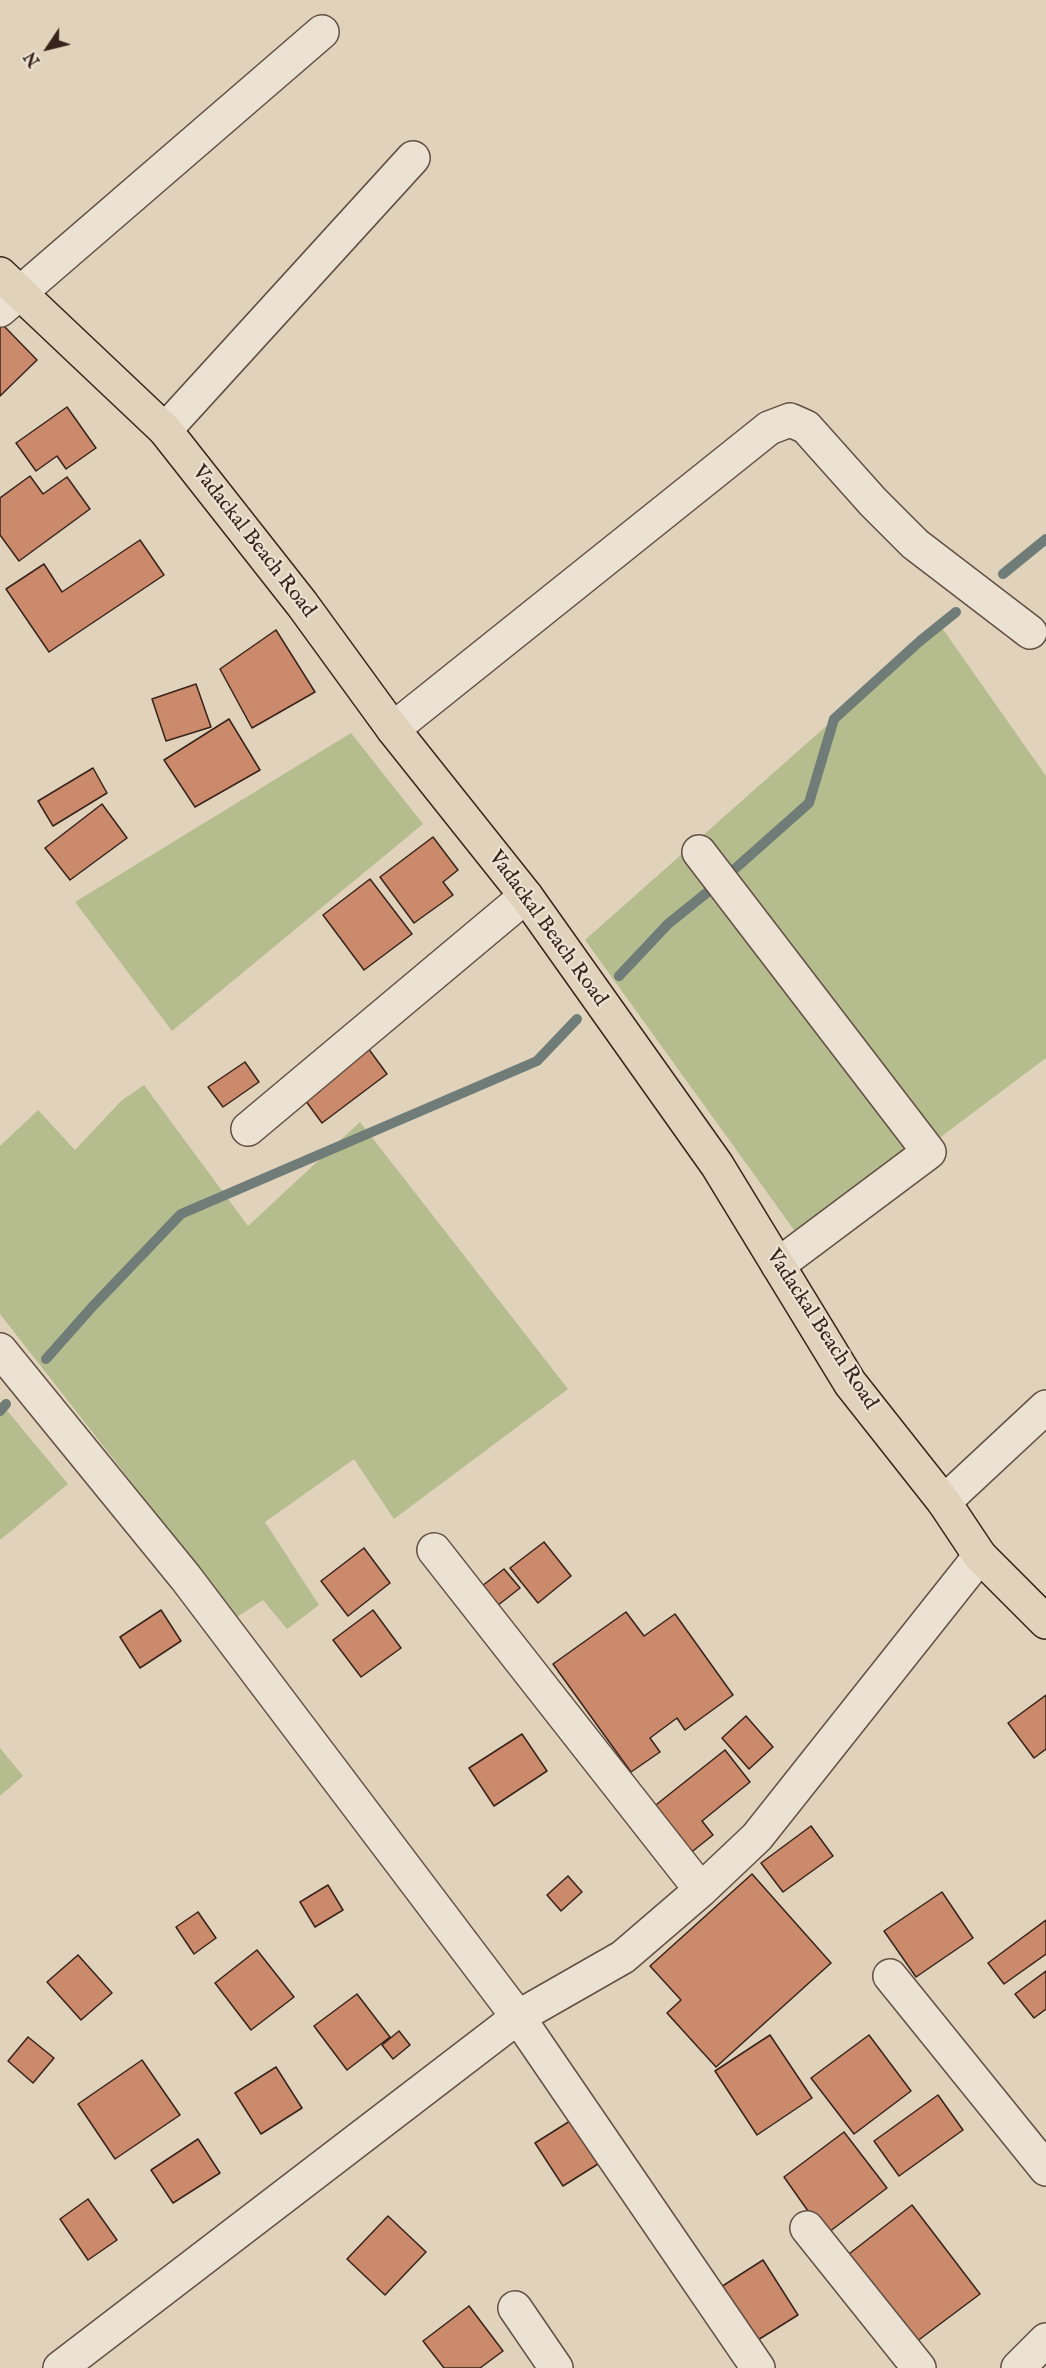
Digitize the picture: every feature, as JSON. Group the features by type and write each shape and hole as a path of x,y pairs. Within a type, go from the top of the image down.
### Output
{"main road":[{"name":"Vadackal Beach Road","path":"7,293 165,430 302,604 393,729 526,896 717,1164 850,1383 944,1502 980,1556 1046,1622"}],"street":[{"path":"7,293 322,32"},
{"path":"165,430 413,158"},
{"path":"393,729 769,428 790,420 806,427 873,502 915,544 1030,632"},
{"path":"713,870 929,1152 778,1265"},
{"path":"248,1129 526,896"},
{"path":"0,1350 186,1578 518,2017 758,2368"},
{"path":"944,1502 1046,1407"},
{"path":"434,1550 701,1890"},
{"path":"60,2368 518,2017 623,1957 701,1890 757,1837 980,1556"},
{"path":"890,1976 1046,2169"},
{"path":"807,2228 919,2368"},
{"path":"515,2308 556,2368"},
{"path":"1018,2368 1046,2340"}],"green space":[{"path":"940,625 1046,776 1046,1058 802,1241 585,940"},
{"path":"351,733 423,824 172,1031 75,902"},
{"path":"144,1085 248,1226 360,1122 568,1389 394,1519 354,1459 265,1522 319,1605 287,1629 263,1600 237,1617 0,1314 0,1146 38,1110 75,1150 121,1101"},
{"path":"0,1402 68,1484 0,1540"},
{"path":"0,1748 23,1776 0,1796"}],"building":[{"path":"1,323 37,360 0,396 0,325"},
{"path":"67,407 96,448 66,469 57,456 36,471 16,443"},
{"path":"30,476 43,494 67,477 90,509 19,561 0,535 0,498"},
{"path":"140,540 164,575 49,652 6,589 44,564 62,592"},
{"path":"276,630 315,692 252,728 220,669"},
{"path":"196,684 211,727 166,741 152,699"},
{"path":"229,719 260,770 195,807 164,760"},
{"path":"93,768 107,793 53,826 38,801"},
{"path":"102,804 127,838 70,880 45,848"},
{"path":"433,837 458,870 443,882 453,895 414,923 380,877"},
{"path":"370,879 412,934 364,970 323,915"},
{"path":"365,1044 387,1074 322,1123 300,1093"},
{"path":"245,1062 259,1082 223,1107 208,1087"},
{"path":"544,1542 571,1576 538,1603 510,1568"},
{"path":"364,1548 390,1583 348,1616 321,1581"},
{"path":"504,1569 520,1588 497,1606 482,1586"},
{"path":"161,1610 181,1641 140,1668 120,1637"},
{"path":"373,1610 401,1648 361,1677 333,1640"},
{"path":"626,1612 644,1636 675,1614 733,1695 685,1730 677,1718 650,1738 660,1752 631,1772 553,1664"},
{"path":"1046,1695 1046,1749 1034,1758 1008,1723"},
{"path":"746,1716 773,1747 749,1769 722,1738"},
{"path":"522,1734 547,1771 494,1806 469,1768"},
{"path":"725,1750 750,1782 702,1821 713,1835 684,1858 647,1812"},
{"path":"811,1826 833,1856 783,1892 761,1863"},
{"path":"752,1874 831,1963 716,2067 667,2013 681,2000 650,1966"},
{"path":"568,1876 582,1892 561,1911 547,1895"},
{"path":"328,1885 343,1910 315,1927 300,1902"},
{"path":"942,1892 973,1938 916,1977 884,1931"},
{"path":"198,1912 216,1938 194,1954 176,1927"},
{"path":"1046,1920 1046,1954 1004,1984 988,1963"},
{"path":"257,1950 294,1997 251,2030 215,1983"},
{"path":"78,1955 112,1993 81,2020 47,1982"},
{"path":"1046,1971 1046,2009 1034,2018 1015,1994"},
{"path":"357,1994 390,2037 347,2070 314,2026"},
{"path":"399,2031 410,2045 393,2059 382,2045"},
{"path":"770,2035 812,2098 757,2135 715,2071"},
{"path":"869,2035 911,2091 854,2134 811,2078"},
{"path":"28,2037 54,2058 33,2083 8,2061"},
{"path":"142,2060 180,2115 115,2159 78,2104"},
{"path":"276,2067 302,2108 261,2134 235,2093"},
{"path":"938,2095 963,2130 899,2176 874,2141"},
{"path":"570,2121 598,2164 563,2186 535,2143"},
{"path":"844,2132 887,2188 825,2235 784,2177"},
{"path":"198,2139 220,2173 173,2203 151,2170"},
{"path":"88,2199 117,2240 88,2260 60,2219"},
{"path":"912,2205 980,2294 912,2345 845,2257"},
{"path":"388,2216 426,2252 385,2295 347,2259"},
{"path":"763,2260 798,2315 745,2348 710,2294"},
{"path":"469,2306 503,2351 480,2368 444,2368 423,2341"}],"waterway":[{"path":"1003,574 1046,539"},
{"path":"619,976 668,924 720,882 809,803 834,719 920,641 956,612"},
{"path":"46,1359 181,1214 537,1061 577,1019"},
{"path":"0,1411 6,1404"}]}
